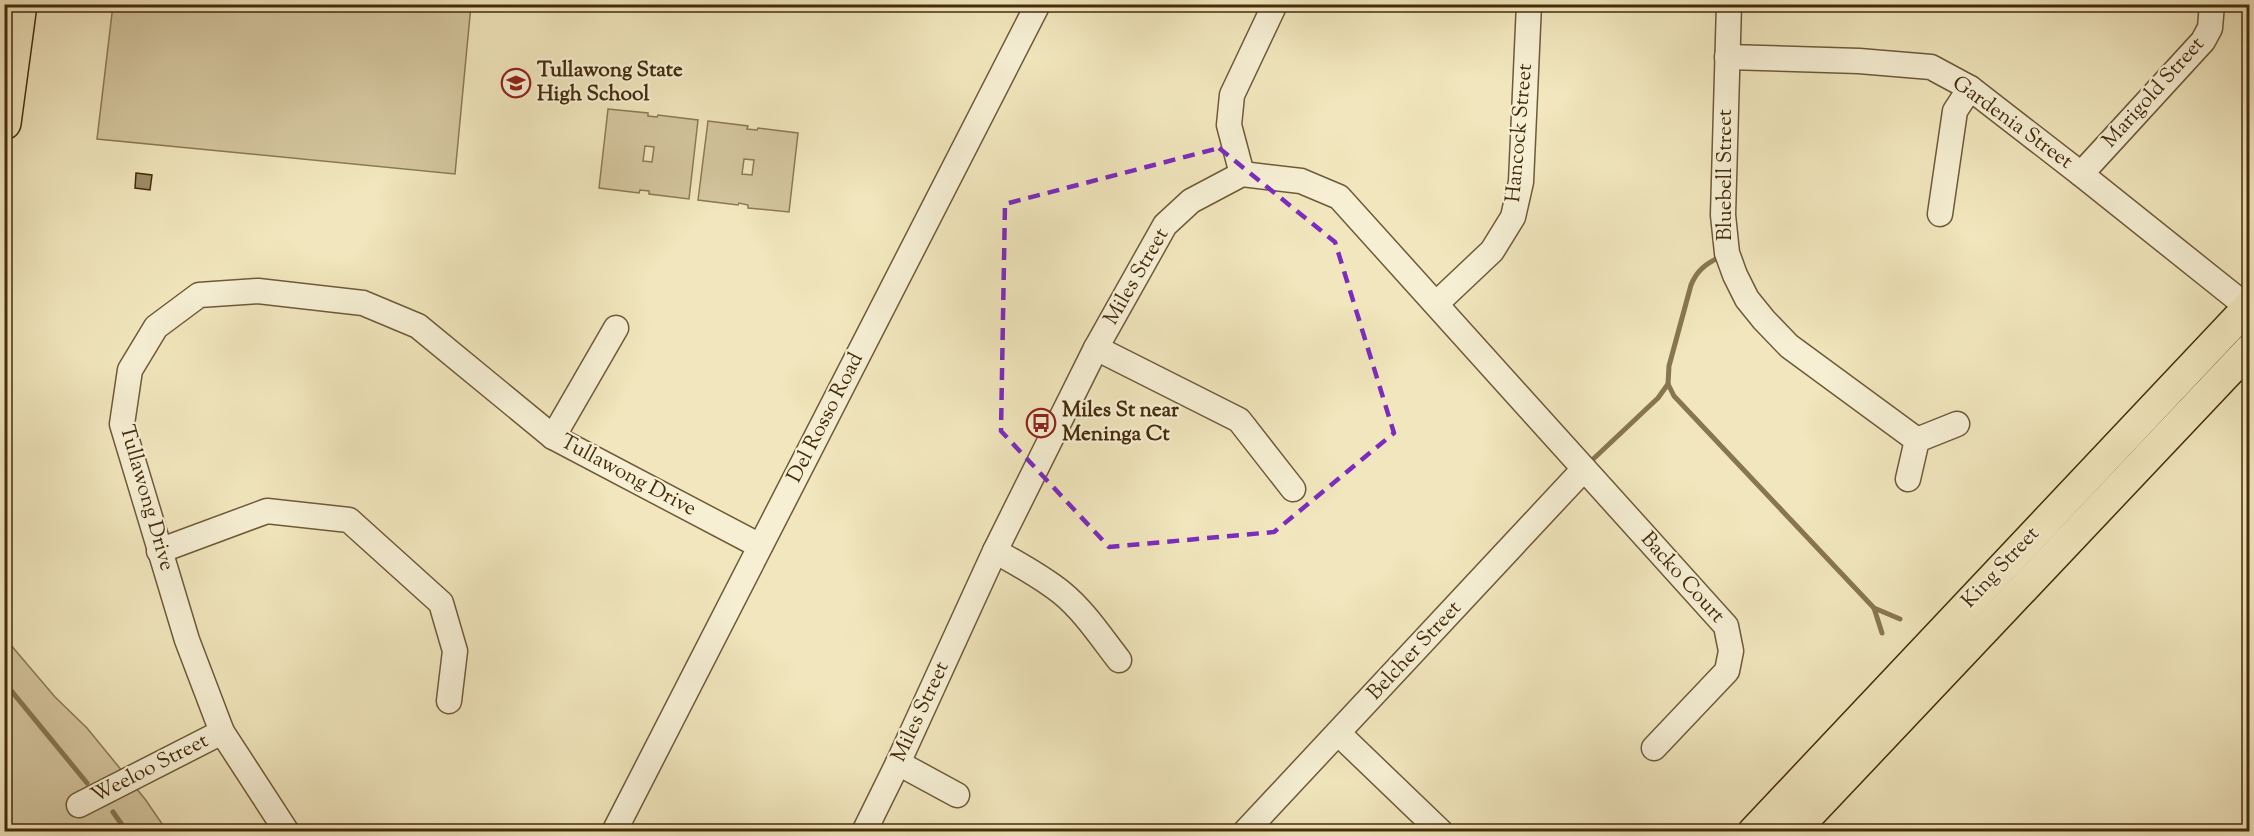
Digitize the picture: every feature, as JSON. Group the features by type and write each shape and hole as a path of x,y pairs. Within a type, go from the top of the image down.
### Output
{"highway":[{"path":"4,123 20,4"}],"main road":[{"name":"King Street","path":"1753,831 2249,307"},
{"name":"King Street","path":"1793,831 2250,348"}],"street":[{"name":"Del Rosso Road","path":"614,831 1038,4"},
{"path":"1275,4 1232,95 1229,125 1242,174 1301,181 1339,197 1437,303 1584,469"},
{"name":"Hancock Street","path":"1437,303 1492,251 1513,217 1521,182 1529,4"},
{"name":"Bluebell Street","path":"1729,4 1723,215 1727,253 1735,275 1748,299 1789,346 1917,440"},
{"name":"Marigold Street","path":"2081,174 2203,41 2211,28 2212,4"},
{"name":"Gardenia Street","path":"1727,57 1859,61 1931,67 1970,88 2249,307"},
{"path":"1940,214 1955,111 1970,88"},
{"name":"Miles Street","path":"864,831 898,763 994,551 1096,348 1166,225 1191,201 1242,174"},
{"name":"Tullawong Drive","path":"287,831 222,732 187,640 122,424 130,370 156,327 199,295 258,291 363,303 418,326 553,437 760,546"},
{"path":"553,437 616,328"},
{"path":"1096,348 1239,420 1293,489"},
{"path":"1908,479 1917,440 1957,424"},
{"name":"Belcher Street","path":"1245,831 1584,469"},
{"name":"Backo Court","path":"1584,469 1726,626 1731,651 1727,671 1654,748"},
{"path":"159,550 267,511 349,520 441,603 455,651 449,701"},
{"path":"994,551 1035,573 1063,594 1089,621 1119,660"},
{"name":"Weeloo Street","path":"79,805 222,732"},
{"path":"1338,734 1441,831"},
{"path":"898,763 957,795"}],"highlighted area":[{"path":"1219,148 1335,242 1394,433 1274,532 1109,547 1001,431 1005,204"}],"shaded area":[{"path":"113,5 471,5 455,174 97,139"},
{"path":"608,109 648,113 648,116 698,120 689,199 649,194 649,191 640,190 639,193 599,188","holes":["645,146 654,147 652,162 643,161"]},
{"path":"708,121 748,126 747,129 757,130 758,128 798,133 789,212 748,208 748,205 739,203 738,205 698,200","holes":["744,159 754,160 752,175 742,174"]},
{"path":"4,637 55,697 87,728 145,799 167,831 5,831"}],"building":[{"path":"136,173 152,175 150,190 135,188"}],"waterway":[{"path":"1720,257 1703,268 1691,285 1669,366 1668,384 1674,396 1874,608 1900,619"},
{"path":"1589,463 1658,398 1668,384"},
{"path":"1874,608 1882,633"},
{"path":"4,682 87,783"},
{"path":"113,812 127,832"}],"place":[{"name":"Tullawong State High School","path":"516,83"},
{"name":"Miles St near Meninga Ct","path":"1041,423"}]}
